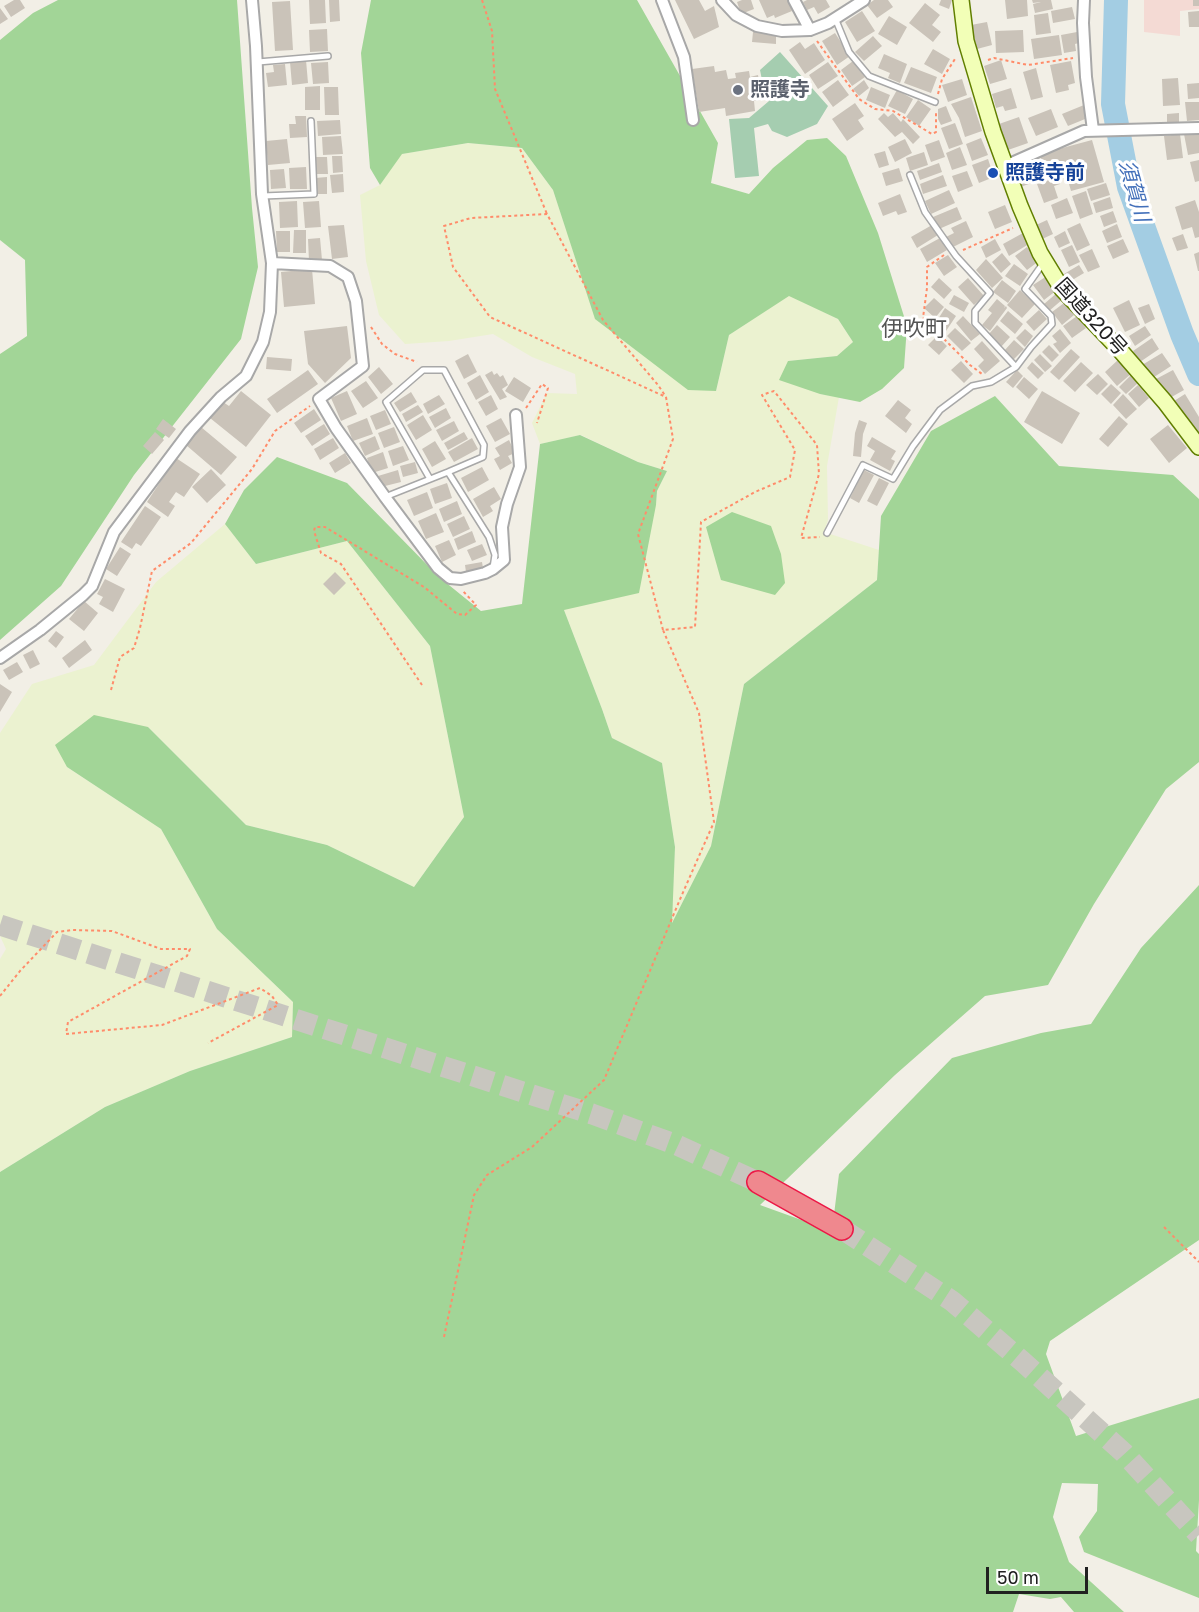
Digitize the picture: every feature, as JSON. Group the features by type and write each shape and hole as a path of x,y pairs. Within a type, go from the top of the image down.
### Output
{"highway":[{"path":"758,1182 842,1229"}],"street":[{"path":"0,658 40,630 92,586 114,532 190,431 221,397 246,376 263,342 270,312 272,263 262,196 252,0"},
{"path":"662,0 684,57 693,120"},
{"path":"722,0 736,15 756,26 782,31 810,30 864,0"},
{"path":"794,0 810,30"},
{"name":"国道320号","path":"961,0 966,41 993,132 1040,253 1062,289 1150,384 1199,447"},
{"path":"1084,0 1085,56 1096,130"},
{"path":"1005,166 1084,131 1199,128"},
{"path":"272,263 330,266 348,277 356,301 363,366 319,399 336,428 385,497 438,568 450,578 461,579 485,573 504,560 502,527 507,504 520,467 516,419"}],"lane":[{"path":"835,18 849,52 869,76 936,102"},
{"path":"256,62 328,56"},
{"path":"262,196 314,194 311,121"},
{"path":"910,175 925,212 952,252 990,293 975,311 975,323 1016,367"},
{"path":"827,532 863,465 893,479 913,446 940,410 972,386 991,382 1016,367 1052,324 1051,316 1025,289 1045,261"},
{"path":"385,497 448,472 483,457 484,445 444,370 423,369 386,402 430,479"},
{"path":"448,472 489,537 495,555 493,569"}],"path":[{"path":"444,1337 474,1195 487,1175 532,1147 604,1080 714,822 699,714 663,630 638,534 673,439 666,397 603,320 548,214 495,89 492,31 483,0"},
{"path":"973,64 994,58 1028,65 1085,56"},
{"path":"548,214 471,218 444,226 453,267 490,316 666,397"},
{"path":"991,382 970,365 923,318 927,267 952,252 1027,222"},
{"path":"358,320 368,322 382,345 395,354 419,363 423,369"},
{"path":"516,419 542,384 548,388 537,423"},
{"path":"663,630 695,627 701,522 755,492 790,477 795,450 762,395 774,391 817,445 819,474 801,538 818,538 827,532"},
{"path":"111,690 120,657 134,648 152,572 190,543 252,469 275,431 319,399"},
{"path":"422,685 341,564 321,553 314,531 315,527 325,527 424,587 457,614 465,615 476,605 450,578"},
{"path":"0,996 57,932 112,931 161,949 190,949 187,956 68,1022 66,1034 162,1025 260,988 272,996 278,1005 208,1043"},
{"path":"1164,1227 1199,1263"}],"shaded area":[{"path":"1144,0 1199,0 1199,9 1180,11 1180,36 1144,32"}],"green space":[{"path":"58,0 237,0 258,267 241,339 134,475 61,586 0,640 0,354 27,336 25,260 0,240 0,40 33,13"},
{"path":"371,0 637,0 718,143 711,183 749,194 773,168 807,140 827,138 846,156 878,233 907,326 904,368 882,389 860,402 820,394 779,380 788,361 837,356 853,342 838,319 789,296 729,335 716,391 688,390 595,319 553,190 522,148 468,143 402,154 380,185 370,168 361,53"},
{"path":"780,52 828,106 817,124 787,137 772,131 768,124 754,128 759,176 735,178 729,119 749,118 769,101 769,85 763,85 760,70"},
{"path":"468,143 522,148 553,190 596,319 716,391 729,335 789,295 838,319 853,342 837,356 788,361 820,394 839,397 827,466 828,520 824,532 879,550 877,580 744,684 711,846 671,925 675,847 662,763 612,738 564,610 656,505 657,491 667,471 638,462 581,435 540,444 532,423 547,393 577,394 575,374 532,357 493,334 449,341 405,344 379,315 366,261 360,195 380,185 401,154"},
{"path":"995,396 1059,466 1173,475 1199,499 1199,762 1166,789 1094,904 1048,985 985,996 895,1075 760,1205 832,1231 839,1174 952,1058 1041,1033 1091,1024 1141,948 1199,885 1199,1240 1050,1341 1046,1354 1076,1436 1199,1398 1199,1500 1196,1551 1199,1554 1199,1598 1084,1552 1079,1537 1097,1511 1098,1484 1062,1483 1053,1517 1069,1562 1124,1612 1074,1612 1061,1597 1050,1599 1019,1594 1013,1612 0,1612 0,1172 105,1107 190,1071 292,1037 293,1002 217,929 161,829 67,767 55,745 94,715 148,727 246,825 327,845 414,887 464,817 430,646 347,541 256,564 225,524 244,490 277,457 347,483 439,577 481,611 522,604 540,444 580,435 638,462 667,471 657,491 639,593 564,610 612,738 662,763 675,847 672,923 711,846 744,684 877,580 881,516 931,431"},
{"path":"732,512 771,526 781,554 785,583 775,595 721,580 706,527"},
{"path":"225,524 256,564 347,541 430,646 464,817 414,887 327,845 246,825 148,727 67,767 161,829 217,929 293,1002 292,1037 190,1071 105,1107 0,1172 0,959 6,949 0,936 0,733 32,684 94,665 156,582"}],"building":[{"path":"14,0 20,0 25,8 11,17 4,6"},
{"path":"309,0 325,0 326,23 310,24"},
{"path":"329,0 339,0 340,21 330,22"},
{"path":"675,0 699,0 705,11 714,6 719,27 694,39"},
{"path":"751,0 754,9 741,14 737,2"},
{"path":"759,0 788,0 792,11 775,18 774,15 767,18"},
{"path":"826,0 830,7 818,14 814,7 807,10 803,2"},
{"path":"874,0 888,0 893,7 877,18 867,5"},
{"path":"941,0 952,0 949,9 939,5"},
{"path":"1005,0 1027,0 1028,16 1007,19"},
{"path":"1032,0 1051,0 1053,9 1035,13 1033,4 1041,2 1033,3"},
{"path":"1193,0 1199,0 1199,6 1193,6"},
{"path":"290,1 293,50 275,51 272,2"},
{"path":"925,3 940,15 932,25 941,32 933,42 909,23"},
{"path":"1072,7 1075,19 1053,23 1051,11"},
{"path":"0,8 8,19 0,24"},
{"path":"862,11 875,31 857,42 845,22"},
{"path":"1199,11 1199,27 1189,27 1188,12"},
{"path":"1048,13 1051,33 1036,35 1034,15"},
{"path":"889,16 907,27 897,45 878,34"},
{"path":"987,22 992,45 977,49 971,25"},
{"path":"327,29 328,51 310,52 309,30"},
{"path":"1023,30 1024,52 996,53 995,31"},
{"path":"753,32 776,34 776,44 752,42"},
{"path":"1077,32 1079,43 1075,44 1076,51 1064,53 1061,35"},
{"path":"835,33 850,56 837,65 822,41"},
{"path":"1059,35 1062,55 1034,59 1031,39"},
{"path":"873,36 882,46 864,61 855,52"},
{"path":"800,42 805,49 814,43 825,60 805,74 789,50"},
{"path":"933,49 950,59 942,74 924,64"},
{"path":"884,54 907,64 900,83 888,78 890,73 878,68"},
{"path":"306,60 308,83 292,85 290,62"},
{"path":"1001,60 1007,79 990,84 984,66"},
{"path":"853,61 865,77 852,86 841,70"},
{"path":"1071,61 1075,83 1068,85 1069,90 1056,93 1050,65"},
{"path":"328,62 329,83 313,84 311,63"},
{"path":"828,62 838,76 818,89 809,75"},
{"path":"285,64 287,85 268,87 266,73 274,72 273,65"},
{"path":"714,66 715,72 726,70 728,79 736,78 735,73 749,71 750,77 758,75 760,88 765,87 767,99 754,101 755,111 726,116 725,108 699,112 692,69"},
{"path":"911,67 937,77 931,93 904,83"},
{"path":"1036,68 1043,97 1031,100 1023,72"},
{"path":"1178,78 1180,105 1163,106 1162,79"},
{"path":"962,79 967,95 948,102 942,85"},
{"path":"838,80 849,95 833,107 822,92"},
{"path":"864,80 869,88 859,96 853,89"},
{"path":"1199,83 1199,98 1188,99 1187,84"},
{"path":"320,86 320,110 305,110 305,87"},
{"path":"324,87 338,87 339,115 325,115"},
{"path":"871,87 890,95 885,108 866,100"},
{"path":"1011,88 1017,108 1005,111 1003,106 996,108 992,94"},
{"path":"897,90 913,99 905,114 888,106"},
{"path":"971,97 982,131 965,137 959,118 951,104"},
{"path":"918,100 931,109 919,126 906,117"},
{"path":"1185,102 1199,102 1199,120 1187,121"},
{"path":"855,103 864,116 858,120 864,129 847,141 832,119"},
{"path":"1084,105 1090,117 1068,126 1062,114"},
{"path":"946,106 952,121 941,125 938,119 938,109"},
{"path":"1051,109 1058,127 1036,136 1028,118"},
{"path":"884,113 888,117 893,113 901,122 903,119 920,137 913,144 902,132 895,137 878,119"},
{"path":"1179,113 1179,122 1167,123 1167,114"},
{"path":"295,116 306,116 307,137 290,138 289,124 296,124"},
{"path":"1019,117 1028,143 1008,150 999,124"},
{"path":"340,120 341,134 318,136 317,121"},
{"path":"955,123 963,144 949,149 941,128"},
{"path":"1199,131 1199,153 1188,155 1184,134"},
{"path":"1180,134 1183,158 1167,160 1164,136"},
{"path":"341,136 343,154 323,155 322,137"},
{"path":"981,138 988,155 972,161 966,144"},
{"path":"287,139 290,163 268,165 266,141"},
{"path":"905,139 912,153 895,162 888,147"},
{"path":"939,140 945,157 931,162 925,145"},
{"path":"1092,140 1104,182 1071,191 1065,170 1046,176 1040,154"},
{"path":"960,147 967,165 952,170 946,153"},
{"path":"885,151 889,165 879,168 874,154"},
{"path":"924,152 928,165 910,171 906,158"},
{"path":"332,156 342,156 343,172 333,173"},
{"path":"316,157 327,157 328,174 316,174"},
{"path":"988,159 994,177 979,183 972,165"},
{"path":"1037,159 1044,179 1020,187 1017,178 1028,175 1024,164"},
{"path":"1199,160 1199,181 1195,182 1190,162"},
{"path":"939,163 942,172 920,180 917,171"},
{"path":"306,167 307,189 290,189 289,168"},
{"path":"899,168 903,181 886,186 882,173"},
{"path":"284,169 286,188 271,189 270,170"},
{"path":"967,171 973,186 958,192 952,176"},
{"path":"343,174 344,192 332,193 330,175"},
{"path":"943,175 947,186 923,194 920,184"},
{"path":"327,177 327,194 316,194 315,178"},
{"path":"1058,177 1060,184 1054,186 1058,198 1044,203 1037,184"},
{"path":"1106,183 1110,195 1091,201 1087,189"},
{"path":"949,190 955,203 931,214 925,201"},
{"path":"1086,191 1093,214 1080,219 1072,196"},
{"path":"900,194 907,212 898,215 896,211 883,216 878,203"},
{"path":"1110,197 1113,208 1096,213 1093,203"},
{"path":"1067,198 1073,213 1056,219 1051,205"},
{"path":"1195,200 1199,212 1199,237 1195,238 1192,227 1182,230 1175,207"},
{"path":"297,201 298,227 280,228 279,202"},
{"path":"319,201 321,227 305,228 303,202"},
{"path":"1005,205 1012,222 995,229 988,212"},
{"path":"957,207 962,219 939,229 933,217"},
{"path":"1113,211 1117,222 1104,227 1100,216"},
{"path":"1047,220 1053,234 1040,240 1034,226"},
{"path":"966,221 973,237 951,248 946,237 954,233 951,228"},
{"path":"1080,223 1090,245 1077,251 1067,229"},
{"path":"1117,224 1122,237 1107,243 1102,231"},
{"path":"344,225 348,257 332,259 328,226"},
{"path":"932,225 938,235 917,248 911,237"},
{"path":"294,230 306,230 306,253 293,253"},
{"path":"276,231 290,231 290,252 277,252"},
{"path":"1065,231 1070,243 1059,248 1054,237"},
{"path":"1023,233 1029,244 1009,256 1003,244"},
{"path":"1183,234 1188,248 1177,251 1172,238"},
{"path":"320,238 322,260 309,261 308,239"},
{"path":"940,238 947,250 927,262 920,249"},
{"path":"995,239 1001,250 986,258 981,247"},
{"path":"1123,239 1129,252 1113,259 1107,246"},
{"path":"1072,245 1080,262 1069,267 1061,250"},
{"path":"1027,247 1039,261 1027,270 1015,256"},
{"path":"1092,249 1100,267 1088,272 1079,255"},
{"path":"1199,252 1199,271 1198,271 1194,254"},
{"path":"1002,253 1011,264 1001,273 992,262"},
{"path":"948,255 957,267 944,276 935,263"},
{"path":"986,259 1003,278 992,288 976,270"},
{"path":"1014,264 1028,274 1020,286 1005,276"},
{"path":"1079,265 1084,273 1069,282 1064,274"},
{"path":"312,269 315,304 284,307 281,272"},
{"path":"1047,276 1057,290 1044,300 1033,285"},
{"path":"939,278 952,290 944,299 931,287"},
{"path":"968,278 984,296 974,305 958,287"},
{"path":"1002,280 1016,291 1008,303 993,292"},
{"path":"1020,290 1035,304 1022,318 1007,305"},
{"path":"1058,292 1063,299 1049,311 1044,304"},
{"path":"954,295 969,303 964,312 949,304"},
{"path":"934,298 944,307 935,318 924,308"},
{"path":"997,299 1005,306 1004,308 1006,306 1007,308 990,331 982,325 992,313 988,310"},
{"path":"1129,300 1140,325 1125,332 1113,308"},
{"path":"1064,303 1074,315 1062,325 1052,312"},
{"path":"1149,304 1155,319 1145,324 1138,308"},
{"path":"945,308 956,316 946,331 935,324"},
{"path":"1039,310 1047,319 1034,331 1026,322"},
{"path":"1008,311 1023,324 1015,334 1000,321"},
{"path":"963,316 980,334 971,341 956,323"},
{"path":"1077,316 1086,328 1072,338 1063,326"},
{"path":"997,325 1010,337 1001,347 988,335"},
{"path":"347,326 351,358 325,383 308,364 304,331"},
{"path":"1145,326 1151,335 1135,346 1129,336"},
{"path":"955,328 971,343 962,351 947,336"},
{"path":"1025,329 1033,336 1025,347 1016,338"},
{"path":"1060,329 1071,343 1060,353 1053,344 1057,342 1052,336"},
{"path":"937,336 947,346 939,355 928,345"},
{"path":"1152,338 1159,349 1140,362 1133,351"},
{"path":"1014,340 1024,349 1013,360 1004,351"},
{"path":"982,341 1000,361 985,374 978,366 984,360 974,349"},
{"path":"1049,345 1059,355 1052,362 1042,352"},
{"path":"1071,349 1080,357 1059,380 1050,372"},
{"path":"1162,353 1171,366 1151,379 1142,365"},
{"path":"468,354 477,372 464,379 455,361"},
{"path":"1040,354 1052,366 1045,372 1034,360"},
{"path":"267,357 292,359 291,371 266,369"},
{"path":"1119,359 1132,373 1117,386 1105,372"},
{"path":"961,361 973,374 964,383 951,370"},
{"path":"1032,362 1044,373 1038,379 1027,368"},
{"path":"1081,362 1093,373 1075,392 1063,381"},
{"path":"379,367 393,384 381,394 368,377"},
{"path":"308,370 318,384 277,413 267,399"},
{"path":"1017,370 1023,376 1013,388 1006,382"},
{"path":"1173,370 1184,390 1168,399 1156,379"},
{"path":"492,371 494,375 497,373 500,377 503,375 508,385 502,389 507,397 500,400 485,375"},
{"path":"1098,374 1108,384 1097,395 1086,385"},
{"path":"1132,374 1139,382 1126,394 1119,387"},
{"path":"480,375 489,392 476,400 467,383"},
{"path":"514,377 531,388 523,402 505,391"},
{"path":"1024,377 1038,389 1029,399 1016,387"},
{"path":"366,381 378,398 363,408 351,391"},
{"path":"1111,384 1121,393 1111,404 1101,394"},
{"path":"1138,385 1149,398 1139,407 1128,394"},
{"path":"241,391 271,415 246,447 210,418 223,402 229,406"},
{"path":"347,391 357,414 341,421 331,398"},
{"path":"1042,391 1080,413 1062,444 1024,422"},
{"path":"411,392 417,402 400,412 394,403"},
{"path":"1123,394 1137,409 1126,419 1113,405"},
{"path":"1185,394 1199,417 1199,441 1174,401"},
{"path":"439,395 445,404 428,414 423,404"},
{"path":"491,395 498,409 486,416 478,402"},
{"path":"898,400 911,410 905,418 912,424 906,433 885,416"},
{"path":"418,405 423,412 406,422 402,414"},
{"path":"446,408 451,418 435,428 429,417"},
{"path":"314,409 321,420 301,433 294,423"},
{"path":"385,410 391,424 376,430 370,416"},
{"path":"423,415 432,430 416,440 407,425"},
{"path":"1119,416 1128,424 1108,447 1099,439"},
{"path":"367,418 373,434 353,441 347,426"},
{"path":"501,418 510,434 495,442 486,426"},
{"path":"163,419 176,429 169,438 156,429"},
{"path":"859,420 867,423 863,434 861,457 853,456 855,433"},
{"path":"454,421 459,431 442,441 436,430"},
{"path":"324,424 330,434 312,446 305,436"},
{"path":"1168,425 1187,448 1169,463 1150,439"},
{"path":"201,427 237,457 221,475 186,445"},
{"path":"394,427 400,442 384,448 378,433"},
{"path":"155,432 164,440 152,454 143,446"},
{"path":"464,432 468,439 448,450 444,443"},
{"path":"375,436 380,449 365,456 359,443"},
{"path":"872,437 896,451 891,459 895,461 890,471 870,460 875,451 867,446"},
{"path":"333,438 339,448 320,460 314,449"},
{"path":"472,438 478,449 454,462 448,452"},
{"path":"509,440 515,453 508,456 512,463 500,470 494,459 500,456 495,448"},
{"path":"435,441 446,459 432,467 422,449"},
{"path":"403,446 409,460 393,466 388,451"},
{"path":"383,452 388,468 372,473 367,458"},
{"path":"345,453 351,463 335,473 329,463"},
{"path":"176,458 200,474 184,497 176,492 169,502 175,506 168,517 147,502"},
{"path":"415,462 418,473 403,477 400,466"},
{"path":"482,467 489,480 468,492 461,478"},
{"path":"211,469 226,485 207,503 192,487"},
{"path":"398,470 401,482 381,487 378,476"},
{"path":"864,470 874,475 859,503 850,498"},
{"path":"879,478 889,483 877,506 867,501"},
{"path":"447,483 452,498 435,504 430,489"},
{"path":"494,487 501,499 490,506 493,511 483,517 473,499"},
{"path":"427,492 433,508 414,516 407,500"},
{"path":"457,501 462,514 444,522 439,509"},
{"path":"145,506 161,517 141,546 136,543 132,549 121,542"},
{"path":"436,513 444,532 426,539 418,521"},
{"path":"464,516 470,529 453,537 447,524"},
{"path":"472,531 476,542 458,550 454,539"},
{"path":"449,540 456,555 442,562 435,546"},
{"path":"482,544 487,555 472,561 467,550"},
{"path":"120,547 131,554 117,576 106,569"},
{"path":"482,562 483,568 466,572 465,565"},
{"path":"335,572 346,583 334,595 323,584"},
{"path":"105,579 125,589 113,612 99,604 103,597 97,594"},
{"path":"84,601 98,613 84,631 69,619"},
{"path":"56,631 64,637 56,648 48,641"},
{"path":"85,640 92,650 69,668 62,658"},
{"path":"33,650 40,664 30,669 23,655"},
{"path":"17,662 23,672 9,680 3,670"},
{"path":"0,684 12,692 0,712"}],"waterway":[{"name":"須賀川","path":"1116,0 1113,104 1129,187 1182,334 1199,374"}],"tunnel":[{"path":"0,925 592,1114 677,1145 758,1182"},
{"path":"842,1229 952,1301 1124,1453 1199,1535"}],"place":[{"name":"照護寺","path":"738,90"},
{"name":"照護寺前","path":"993,173"}],"district":[{"name":"伊吹町","path":"914,329"}]}
